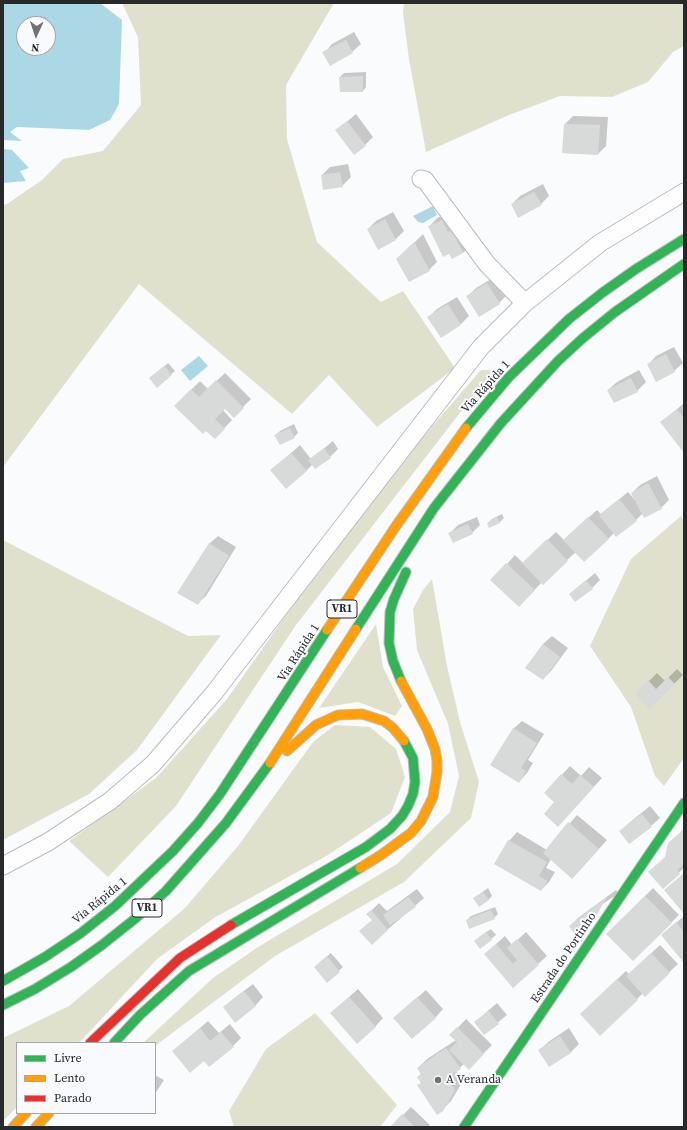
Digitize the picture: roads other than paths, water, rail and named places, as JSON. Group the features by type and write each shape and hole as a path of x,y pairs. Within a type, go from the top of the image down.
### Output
{"main road":[{"name":"Via Rápida 1","path":"3,981 45,957 81,933 115,906 173,851 198,823 220,794 396,526 456,440 482,408 509,377 569,319 636,269 684,239"},
{"name":"VR1","path":"3,1005 35,989 71,967 136,918 166,891 226,824 261,776 434,508 501,423 558,361 615,312 684,264"},
{"path":"115,1042 140,1015 189,971 381,855 412,833 421,821 433,797 437,772 437,760 427,729 399,678 389,643 389,625 394,599 434,508"},
{"path":"91,1042 180,958 226,928 366,847 390,829 402,816 408,806 413,794 415,770 412,758 402,737 393,728 384,721 373,717 350,714 338,715 316,725 261,776"},
{"name":"Estrada do Portinho","path":"464,1127 684,803"},
{"path":"13,1127 25,1114"},
{"path":"36,1127 48,1114"}],"street":[{"path":"421,179 425,180 487,264 525,303"},
{"path":"3,866 48,842 110,802 153,764 219,687 481,347 525,303 600,243 684,192"}],"water":[{"path":"3,3 100,3 122,20 119,104 110,120 89,130 17,127 10,132 22,141 3,140"},
{"path":"3,149 12,150 29,168 20,171 26,181 3,183"},
{"path":"433,206 437,215 423,223 418,222 413,216"},
{"path":"199,356 208,366 190,381 181,370"}],"place":[{"name":"A Veranda","path":"438,1080"}]}
